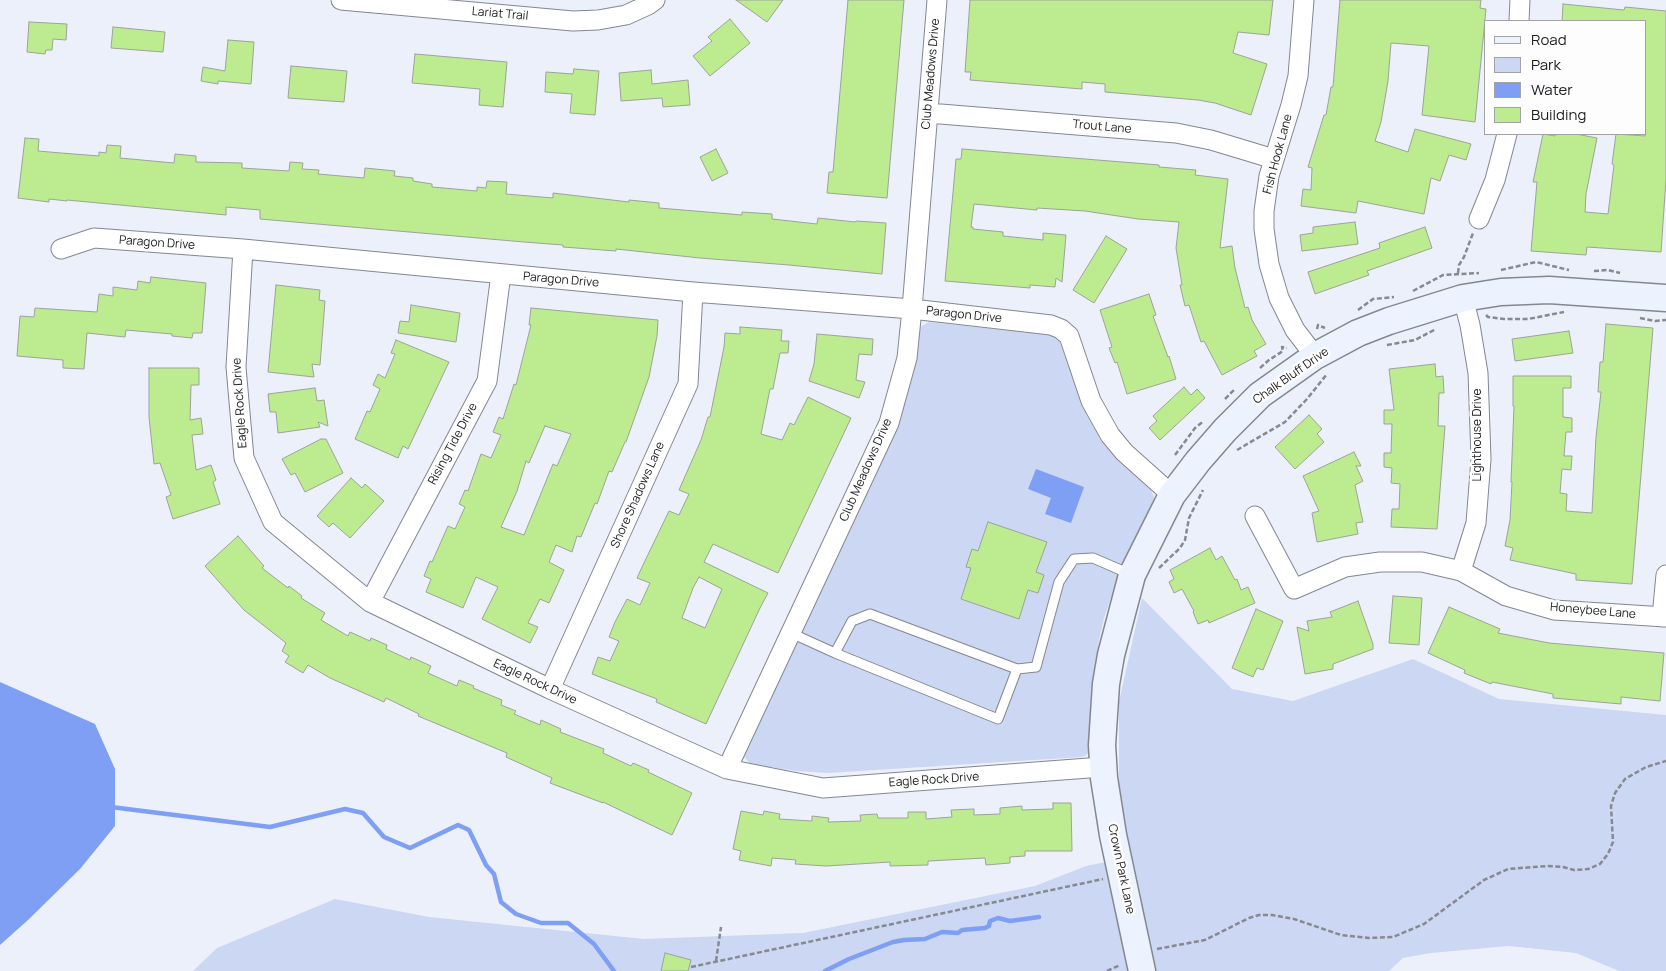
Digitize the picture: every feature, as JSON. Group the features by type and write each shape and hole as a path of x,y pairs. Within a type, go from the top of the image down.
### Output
{"street":[{"name":"Lariat Trail","path":"341,0 573,21 598,20 626,15 648,5 654,0"},
{"name":"Club Meadows Drive","path":"727,769 889,423 907,358 937,0"},
{"name":"Fish Hook Lane","path":"1304,0 1298,76 1267,184 1264,211 1265,238 1269,264 1279,298 1302,341 1321,365"},
{"path":"1519,20 1520,0"},
{"name":"Trout Lane","path":"928,113 1185,135 1211,140 1274,158"},
{"path":"1479,219 1495,180 1507,135"},
{"name":"Paragon Drive","path":"61,249 94,238 243,249 693,292 912,309 1051,325 1061,328 1069,336 1091,401 1110,435 1124,452 1172,495"},
{"name":"Eagle Rock Drive","path":"243,249 236,367 244,458 273,522 370,602 550,689 727,769 823,788 1102,767"},
{"name":"Rising Tide Drive","path":"370,602 487,381 501,274"},
{"name":"Chalk Bluff Drive","path":"1102,767 1103,722 1111,655 1132,575 1172,495 1224,430 1260,395 1321,365 1358,333 1467,294 1549,290 1666,298"},
{"name":"Shore Shadows Lane","path":"550,689 688,384 693,292"},
{"name":"Lighthouse Drive","path":"1461,570 1476,523 1481,459 1478,373 1467,294"},
{"name":"Honeybee Lane","path":"1255,516 1294,589 1345,567 1380,562 1422,562 1461,570 1506,596 1554,610 1664,617"},
{"path":"1664,617 1666,575"},
{"name":"Crown Park Lane","path":"1102,767 1107,802 1141,964"}],"lane":[{"path":"835,653 852,621 870,614 1017,669 1036,667 1059,582 1074,559 1093,558 1132,575"},
{"path":"791,633 835,653 998,719 1017,669"}],"path":[{"path":"1479,219 1464,257 1458,265 1467,294 1488,317 1528,320 1570,311"},
{"path":"1636,317 1655,321 1666,320"},
{"path":"1380,346 1416,340 1442,327"},
{"path":"1237,450 1285,422 1307,399 1321,365"},
{"path":"1158,569 1180,548 1185,540 1189,518 1204,489"},
{"path":"1107,971 1141,964 1155,950 1205,940 1249,918 1259,916 1272,915 1294,919 1341,935 1370,938 1393,937 1424,924 1484,880 1508,869 1563,866 1574,870 1588,869 1600,864 1608,854 1613,842 1611,806 1615,793 1625,779 1646,768 1666,761"},
{"path":"691,966 1122,875"},
{"path":"716,961 721,927"}],"green space":[{"path":"929,322 1051,335 1058,338 1091,420 1111,453 1150,488 1154,497 1153,506 1130,550 1104,618 1099,640 1095,676 1090,748 1087,755 1082,757 828,773 797,771 750,764 743,755 917,350 920,327"},
{"path":"1142,598 1232,689 1293,701 1413,659 1499,699 1666,715 1666,971 1619,971 1576,953 1509,946 1431,953 1403,958 1389,971 193,971 217,948 335,899 429,917 644,939 803,933 1035,886 1086,866 1131,857 1119,785 1119,702"}],"water":[{"path":"1036,469 1084,487 1071,523 1045,514 1051,498 1028,489"},
{"path":"0,682 95,724 115,769 115,826 80,869 0,945"}],"building":[{"path":"736,0 783,0 767,22"},
{"path":"848,0 904,0 887,198 827,193 829,172 833,172"},
{"path":"970,0 1273,0 1269,35 1238,32 1233,53 1267,64 1251,115 1215,103 1198,100 1105,92 1105,84 1082,82 1082,89 970,80 971,72 965,72"},
{"path":"1340,0 1481,0 1480,8 1486,9 1475,122 1422,115 1429,46 1391,43 1388,81 1381,122 1375,141 1408,152 1415,129 1471,144 1466,160 1449,155 1440,181 1431,178 1424,214 1358,201 1356,213 1301,206 1303,189 1311,190 1312,168 1308,167 1324,115 1326,115 1331,87 1333,87"},
{"path":"1563,4 1624,10 1625,7 1666,11 1666,179 1661,252 1587,247 1586,255 1531,251 1537,182 1533,182 1543,135 1581,135 1597,138 1586,194 1585,212 1608,214 1616,135 1646,135 1646,20 1562,20"},
{"path":"730,19 750,43 710,76 693,56 712,41 708,37"},
{"path":"29,22 67,24 66,40 53,39 52,50 46,50 45,54 27,52"},
{"path":"113,27 165,32 163,52 111,48"},
{"path":"228,40 254,42 251,84 218,81 218,84 201,81 203,67 225,71"},
{"path":"415,54 507,62 503,107 479,105 480,89 412,83"},
{"path":"291,66 347,71 344,102 288,98"},
{"path":"574,69 599,71 595,115 570,113 572,94 545,92 546,72 573,74"},
{"path":"651,70 652,84 688,80 690,105 663,107 662,98 621,101 619,73"},
{"path":"25,138 39,139 38,151 99,156 99,152 106,153 107,145 121,146 120,158 174,163 175,154 196,156 196,162 242,163 242,168 289,171 290,162 303,163 302,169 319,170 318,174 364,178 365,168 395,171 394,176 413,178 413,181 432,184 432,187 477,191 477,187 486,188 487,181 507,182 506,194 553,198 553,193 629,202 629,200 659,203 659,208 742,215 742,212 772,214 772,219 817,224 818,218 886,223 882,274 260,219 260,210 226,207 226,215 67,200 49,199 49,202 18,198"},
{"path":"716,149 728,173 712,181 700,157"},
{"path":"962,149 1159,165 1159,167 1196,170 1195,175 1228,179 1220,248 1232,246 1235,268 1245,308 1248,307 1252,320 1266,344 1254,351 1257,356 1222,375 1204,341 1201,342 1189,305 1185,306 1180,285 1182,285 1176,248 1179,222 1138,219 1085,211 1037,208 1037,210 974,204 971,227 973,229 1003,232 1003,236 1043,240 1043,233 1066,235 1062,282 1056,278 1055,287 1030,285 1030,288 945,281 956,159 961,159"},
{"path":"1355,222 1358,244 1302,251 1300,235 1313,233 1313,227"},
{"path":"1425,227 1432,248 1367,271 1369,275 1315,294 1308,272 1380,248 1379,243"},
{"path":"1106,236 1127,249 1094,303 1073,290"},
{"path":"151,277 206,283 202,333 193,333 192,338 172,336 172,334 126,330 125,337 87,333 84,369 63,368 63,360 17,356 20,316 34,317 35,308 97,312 99,294 113,296 113,287 137,290 138,281 150,283"},
{"path":"276,285 320,290 319,300 325,301 320,365 312,364 314,377 268,372"},
{"path":"1149,294 1156,315 1153,316 1176,379 1127,394 1117,362 1115,363 1109,348 1112,347 1100,310"},
{"path":"411,305 460,313 456,342 398,333 400,321 409,322"},
{"path":"531,308 658,320 657,336 649,377 626,442 612,472 609,471 597,504 595,503 581,537 577,536 572,552 556,545 549,562 564,570 549,603 540,599 528,623 538,627 530,643 482,619 498,587 476,577 463,608 426,592 431,579 424,576 448,526 455,529 465,507 459,504 465,490 468,491 481,454 491,458 501,435 493,432 499,417 503,419 514,384 516,385 531,325 529,325","holes":["545,426 571,434 557,466 553,464 524,535 501,527 517,491 526,461 529,463"]},
{"path":"1606,324 1653,328 1632,584 1576,580 1576,574 1510,560 1513,548 1505,546 1510,520 1512,482 1513,376 1571,376 1571,388 1563,388 1563,417 1572,418 1572,432 1566,432 1564,456 1572,456 1571,470 1562,469 1560,493 1567,494 1566,511 1592,513 1596,437 1601,392 1598,392 1600,362 1603,362"},
{"path":"740,327 782,330 781,341 789,341 788,353 780,353 773,389 770,389 761,434 782,440 790,423 794,425 808,397 851,418 778,573 713,544 704,562 768,593 706,724 656,702 657,699 592,674 598,657 610,661 619,641 609,637 615,622 627,599 640,605 650,583 637,578 669,511 679,515 689,494 679,490 701,440 708,417 710,417 725,333 740,334","holes":["699,577 722,589 705,628 682,618"]},
{"path":"1569,331 1573,353 1515,361 1512,339"},
{"path":"817,334 873,339 872,355 859,354 856,380 865,382 859,398 809,381 814,364"},
{"path":"396,340 449,362 408,449 403,446 398,458 355,439 367,411 370,412 380,389 373,385 378,374 385,378 395,354 391,353"},
{"path":"1435,364 1436,377 1443,376 1444,393 1439,393 1438,426 1445,426 1437,529 1391,527 1392,509 1399,509 1400,484 1391,483 1392,468 1384,467 1384,453 1391,453 1392,424 1384,424 1384,410 1394,410 1389,369"},
{"path":"149,368 199,368 199,385 191,385 190,420 201,418 203,434 192,435 196,470 211,465 216,480 213,482 220,504 173,519 166,497 171,495 160,463 154,464 149,417"},
{"path":"1184,387 1191,395 1197,389 1205,398 1160,440 1149,428 1157,421 1153,416"},
{"path":"315,388 317,401 324,400 328,426 318,422 320,427 278,433 276,412 270,412 268,394"},
{"path":"1309,415 1322,429 1317,434 1324,442 1295,469 1275,447"},
{"path":"321,439 326,439 343,473 305,492 295,473 291,475 282,459"},
{"path":"1354,452 1361,466 1356,466 1363,481 1355,485 1363,522 1356,523 1358,534 1317,542 1312,513 1319,511 1303,476"},
{"path":"351,478 362,488 365,484 384,501 350,538 333,523 329,527 317,516"},
{"path":"988,522 1047,542 1036,572 1044,575 1038,593 1028,590 1019,619 961,599 971,568 966,567 972,549 978,551"},
{"path":"238,536 264,566 262,568 302,596 301,598 325,613 321,620 348,636 350,632 370,641 371,638 387,645 386,649 410,660 411,657 431,666 428,673 457,686 459,680 474,686 473,688 502,700 501,705 516,711 514,714 540,725 541,720 561,729 560,732 604,749 603,753 631,766 633,763 649,770 648,772 692,793 672,835 603,802 550,783 552,778 506,757 507,753 418,716 419,714 386,698 384,702 330,678 308,665 303,673 285,662 289,656 282,651 286,643 244,610 205,566"},
{"path":"1210,548 1216,560 1222,556 1235,580 1237,579 1241,590 1248,587 1255,603 1209,623 1208,620 1198,624 1194,611 1182,589 1174,593 1169,582 1174,579 1170,570"},
{"path":"1393,596 1422,598 1419,645 1389,643"},
{"path":"1358,601 1373,649 1333,664 1333,669 1305,674 1297,627 1309,631 1307,621 1332,617 1330,612"},
{"path":"1449,607 1500,629 1498,633 1549,643 1664,653 1660,701 1621,697 1621,704 1553,698 1553,694 1492,682 1491,684 1464,673 1465,670 1428,653"},
{"path":"1256,609 1283,621 1263,670 1257,668 1253,677 1232,668"},
{"path":"1053,803 1071,803 1072,851 1025,851 1025,856 1010,857 1010,863 986,865 985,858 928,861 928,865 890,866 890,862 826,866 795,864 796,860 772,858 771,866 739,860 741,851 733,849 741,811 763,815 764,811 780,814 779,819 812,821 812,816 829,818 828,822 861,821 860,815 877,814 878,818 908,818 908,812 926,812 926,819 952,817 951,810 974,809 974,815 1000,814 1000,808 1022,806 1022,810 1053,809"},
{"path":"665,953 691,960 688,971 661,971"}],"waterway":[{"path":"111,807 270,827 345,809 363,813 384,837 410,848 458,825 469,830 486,865 494,874 501,902 516,914 541,923 568,923 594,944 614,971"},
{"path":"825,971 849,959 893,942 925,939 942,932 958,933 962,930 985,928 989,926 990,921 998,918 1010,921 1039,917"}]}
